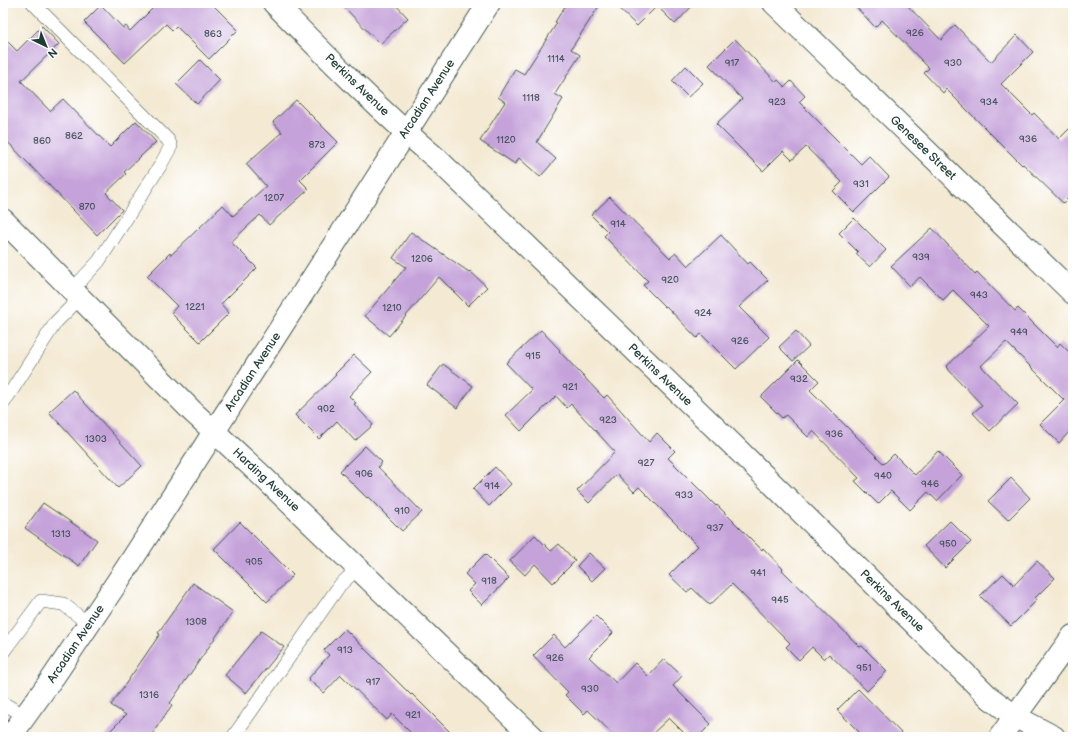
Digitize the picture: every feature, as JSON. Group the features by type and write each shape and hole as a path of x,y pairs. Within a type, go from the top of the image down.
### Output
{"street":[{"name":"Perkins Avenue","path":"274,3 356,86 406,133 437,159 990,698 1016,717 1054,737"},
{"name":"Arcadian Avenue","path":"10,737 89,624 489,3"},
{"name":"Genesee Street","path":"774,3 1073,293"},
{"name":"Harding Avenue","path":"3,220 194,413 358,568 533,737"},
{"path":"1000,737 1016,717 1073,636"}],"lane":[{"path":"3,404 56,322 99,261 160,166 171,146 168,140 33,3"},
{"path":"233,737 340,586 358,568"},
{"path":"3,652 41,601 63,604 89,624"},
{"path":"3,703 25,716"}],"building":[{"path":"158,3 211,3 238,30 209,59 176,26 172,30 166,24 125,63 84,22 101,5 123,28 126,26 130,31"},
{"path":"340,3 394,3 408,18 380,44"},
{"path":"567,3 601,3 571,49 580,55 555,94 563,99 537,142 556,159 540,177 519,158 515,164 480,141 505,102 498,97 515,69 524,74 557,23 555,22"},
{"path":"613,3 695,3 675,24 657,6 637,26"},
{"path":"852,3 905,3 941,40 955,25 991,62 1017,35 1033,52 1001,84 1032,115 1034,113 1059,139 1073,125 1073,193 1063,203 1023,164 1022,165 946,89 943,93 924,73 929,68 882,20 875,27"},
{"path":"42,26 59,44 21,81 50,111 63,99 110,147 136,121 156,142 124,172 126,174 106,193 122,210 97,235 3,137 3,37 17,51"},
{"path":"735,39 776,82 778,80 785,87 791,81 805,96 799,102 861,164 869,156 889,177 854,212 833,191 842,182 806,147 792,160 783,151 763,171 716,124 742,99 709,65"},
{"path":"200,60 220,80 197,104 176,84"},
{"path":"686,66 703,83 688,97 672,81"},
{"path":"296,100 338,142 300,180 309,189 269,225 260,215 231,242 257,268 221,304 229,313 200,342 171,313 177,306 147,276 223,205 233,216 266,186 246,164 282,132 273,122"},
{"path":"610,197 670,258 676,253 688,266 721,235 748,264 750,262 768,280 739,307 769,337 736,369 701,334 697,338 643,285 648,281 604,236 608,232 591,215"},
{"path":"854,218 886,250 870,267 856,254 858,252 839,233"},
{"path":"932,228 975,274 977,272 1015,311 1018,308 1057,347 1060,343 1073,356 1073,428 1059,443 1040,424 1064,400 1006,342 981,366 1018,404 990,431 973,413 982,405 946,367 989,326 953,290 943,300 920,277 910,286 891,266"},
{"path":"411,232 469,272 470,271 487,287 468,306 439,277 389,336 365,316 406,267 393,258"},
{"path":"541,330 604,398 607,395 649,442 657,433 675,451 668,458 762,550 763,548 783,569 782,570 860,647 862,646 887,671 867,691 829,654 824,659 812,647 799,660 786,647 790,643 732,584 710,605 692,588 687,592 669,575 698,546 639,487 634,492 617,474 589,503 577,491 615,452 571,404 567,408 556,396 521,431 506,415 532,390 506,363"},
{"path":"796,331 809,346 793,361 779,347"},
{"path":"354,355 372,372 349,396 356,403 354,404 373,425 355,441 337,421 319,439 295,415"},
{"path":"798,360 819,381 810,390 884,464 894,454 915,475 938,451 962,475 937,501 928,492 910,510 891,491 878,504 855,481 859,478 813,431 808,437 786,415 782,418 761,397"},
{"path":"443,364 473,386 457,408 427,385"},
{"path":"73,390 142,466 118,488 49,412"},
{"path":"365,446 382,462 378,467 422,512 402,531 340,471"},
{"path":"495,467 511,484 489,506 473,489"},
{"path":"1011,478 1030,498 1008,520 988,501"},
{"path":"43,503 97,540 79,566 25,528"},
{"path":"950,521 971,542 945,568 924,546"},
{"path":"240,522 293,575 267,602 214,549"},
{"path":"535,535 551,551 559,544 575,561 553,583 535,564 525,575 510,561"},
{"path":"589,553 605,568 592,581 577,566"},
{"path":"485,554 509,578 482,605 468,591 475,584 465,574"},
{"path":"1037,561 1055,578 1035,598 1037,600 1011,626 980,596 1003,574 1014,585"},
{"path":"193,583 233,612 170,703 172,705 150,737 104,737 126,715 111,705"},
{"path":"596,616 613,633 589,657 616,683 635,663 648,676 664,659 682,676 673,686 711,724 698,737 688,737 669,718 649,737 616,737 588,710 584,714 565,695 568,692 533,656 554,635 565,647"},
{"path":"345,629 455,737 415,737 392,714 387,720 341,675 324,693 308,679 329,655 324,650"},
{"path":"261,631 284,647 246,693 225,675"},
{"path":"858,689 905,737 864,737 837,710"}]}
